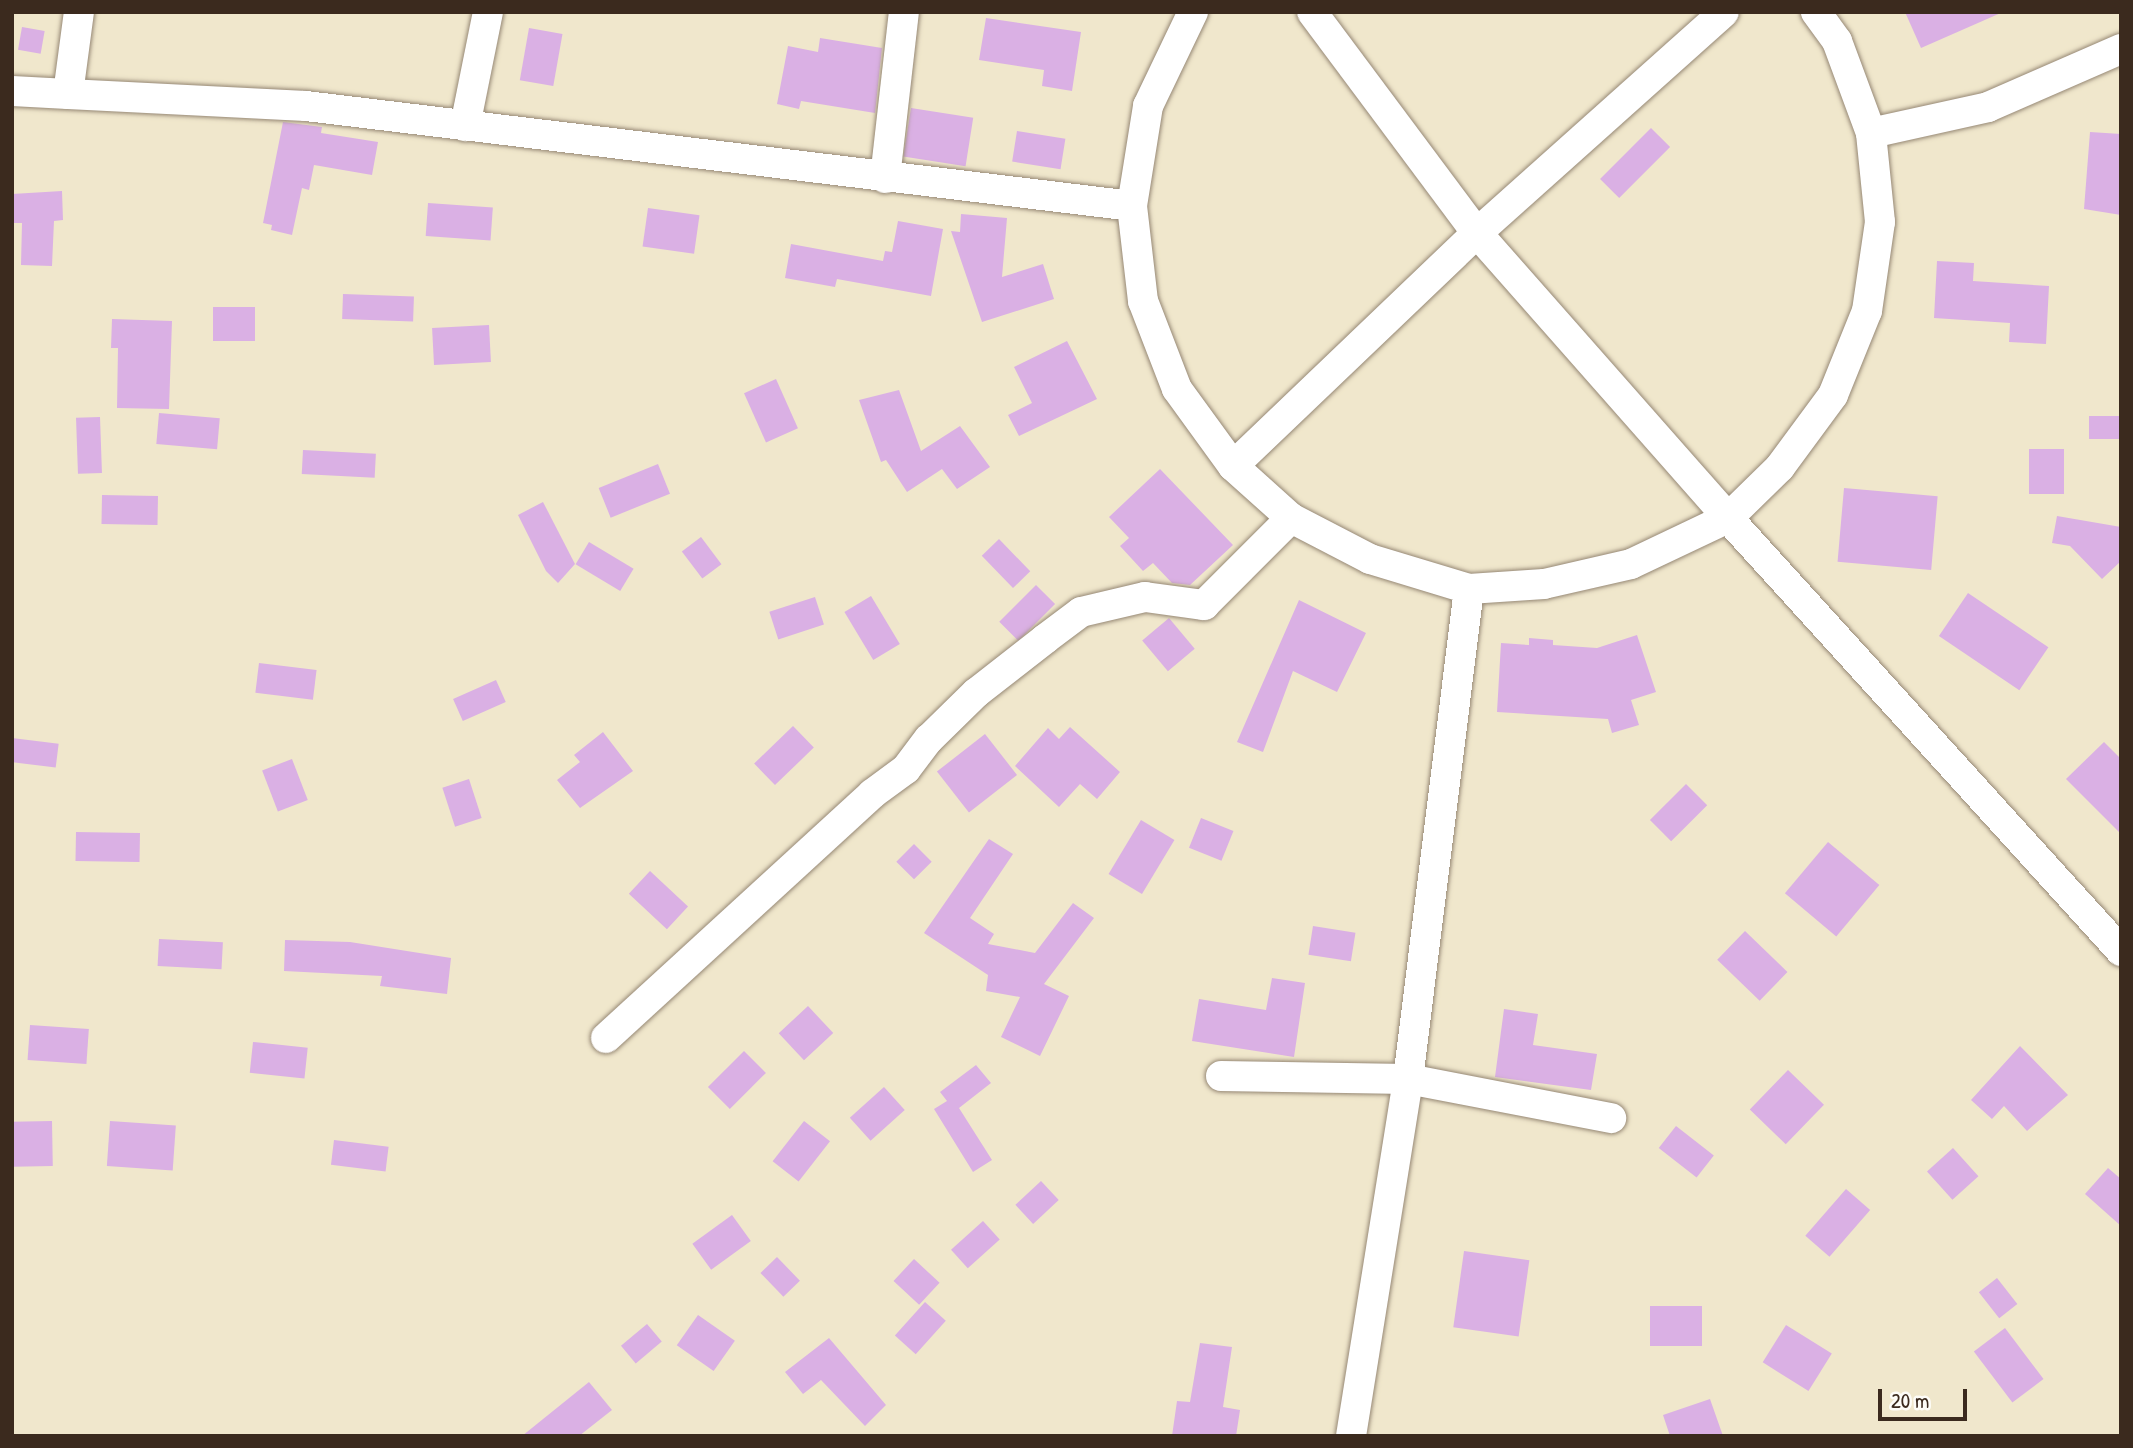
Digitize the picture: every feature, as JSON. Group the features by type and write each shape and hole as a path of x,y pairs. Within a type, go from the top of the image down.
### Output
{"street":[{"path":"68,94 79,12"},
{"path":"465,126 488,12"},
{"path":"885,178 904,12"},
{"path":"1193,12 1148,106 1132,206 1148,313 1177,389 1233,466 1292,517 1370,559 1469,589 1544,584 1631,564 1728,518 1780,467 1833,395 1867,311 1880,222 1871,133 1837,41 1816,12"},
{"path":"1312,12 1477,233 1728,518 2121,951"},
{"path":"1233,466 1477,233 1724,12"},
{"path":"1871,133 1988,107 2121,49"},
{"path":"12,91 306,106 1132,206"},
{"path":"606,1038 872,794 906,769 929,739 976,693 1081,612 1145,597 1204,605 1292,517"},
{"path":"1351,1436 1408,1079 1469,589"},
{"path":"1221,1076 1408,1079 1611,1118"}],"building":[{"path":"1905,12 2003,12 1921,48"},
{"path":"986,18 1081,32 1072,91 1042,86 1044,70 979,60"},
{"path":"22,27 45,31 41,54 18,50"},
{"path":"529,28 562,34 553,86 520,80"},
{"path":"820,38 882,48 875,113 801,101 799,109 777,104 788,46 818,52"},
{"path":"911,108 973,118 966,166 903,156"},
{"path":"283,122 322,127 321,133 378,142 372,175 314,165 309,190 302,188 292,235 271,230 272,225 263,223"},
{"path":"1651,128 1670,147 1619,198 1600,179"},
{"path":"1017,131 1065,139 1061,169 1012,162"},
{"path":"2090,132 2121,134 2121,215 2084,209"},
{"path":"62,191 63,220 54,221 52,266 21,265 22,223 12,223 12,194"},
{"path":"428,203 493,208 491,240 426,236"},
{"path":"648,208 699,215 694,254 643,247"},
{"path":"961,214 1007,218 1002,277 1043,264 1054,299 982,322 951,231 960,232"},
{"path":"898,221 943,229 931,296 837,279 835,287 785,278 791,244 883,261 885,251 892,252"},
{"path":"1937,261 1974,263 1973,281 2049,286 2046,344 2009,342 2010,323 1934,318"},
{"path":"343,294 414,296 413,321 342,319"},
{"path":"213,307 255,307 255,341 213,341"},
{"path":"112,319 172,321 169,409 117,408 118,348 111,348"},
{"path":"489,325 491,362 434,365 432,328"},
{"path":"1067,341 1097,399 1019,436 1008,415 1032,403 1014,367"},
{"path":"776,379 798,428 766,443 744,393"},
{"path":"899,390 921,451 960,426 990,467 957,489 942,469 907,492 886,460 881,462 859,400"},
{"path":"159,413 220,418 217,449 156,444"},
{"path":"2089,416 2121,416 2121,439 2089,439"},
{"path":"100,417 102,473 78,474 76,418"},
{"path":"2029,449 2064,449 2064,494 2029,494"},
{"path":"303,450 376,454 375,478 302,474"},
{"path":"658,464 670,494 611,518 599,488"},
{"path":"1160,469 1233,545 1190,585 1172,583 1153,563 1143,571 1120,546 1129,538 1109,517"},
{"path":"1844,488 1938,496 1931,570 1838,562"},
{"path":"102,495 158,496 157,525 101,524"},
{"path":"543,502 575,564 558,583 546,571 518,515"},
{"path":"2057,516 2121,527 2121,561 2102,579 2070,546 2052,543"},
{"path":"701,537 721,564 702,579 682,551"},
{"path":"999,539 1030,571 1013,588 982,556"},
{"path":"589,542 634,569 620,591 576,564"},
{"path":"1036,585 1055,604 1018,641 999,622"},
{"path":"1968,593 2048,647 2019,690 1939,636"},
{"path":"871,596 900,644 873,660 844,612"},
{"path":"815,597 824,625 778,639 769,612"},
{"path":"1299,600 1366,633 1337,692 1293,671 1263,752 1237,742"},
{"path":"1169,618 1195,649 1168,671 1142,640"},
{"path":"1637,635 1656,692 1631,700 1639,725 1612,733 1608,719 1497,712 1501,643 1529,645 1529,638 1553,640 1553,645 1597,648"},
{"path":"259,663 317,670 313,700 255,693"},
{"path":"496,680 506,702 463,721 453,699"},
{"path":"793,726 814,748 775,785 754,764"},
{"path":"1070,727 1120,772 1097,799 1080,784 1059,807 1015,766 1048,728 1059,739"},
{"path":"603,732 633,771 580,808 557,780 580,762 574,755"},
{"path":"985,734 1017,775 969,813 937,772"},
{"path":"12,738 59,744 56,768 12,762"},
{"path":"2104,742 2121,759 2121,834 2066,779"},
{"path":"292,759 308,800 278,812 262,770"},
{"path":"469,779 482,818 455,827 442,788"},
{"path":"1686,784 1707,805 1671,841 1650,820"},
{"path":"1201,818 1233,831 1221,861 1189,848"},
{"path":"1141,820 1174,840 1142,894 1109,874"},
{"path":"76,832 140,833 139,862 75,861"},
{"path":"989,839 1013,854 970,918 994,934 988,944 1035,953 1073,903 1094,918 1044,984 1069,996 1040,1056 1001,1037 1020,997 986,991 988,975 924,933"},
{"path":"1828,842 1879,885 1836,936 1785,893"},
{"path":"914,844 932,862 914,879 896,862"},
{"path":"650,871 688,906 667,929 629,894"},
{"path":"1313,926 1355,933 1351,961 1308,955"},
{"path":"1745,931 1787,972 1760,1001 1717,960"},
{"path":"159,939 223,942 221,969 158,966"},
{"path":"285,940 350,942 451,958 447,994 380,986 382,976 284,971"},
{"path":"1272,978 1305,983 1294,1057 1192,1041 1199,999 1266,1010"},
{"path":"808,1006 833,1033 804,1060 779,1033"},
{"path":"1504,1009 1538,1014 1533,1045 1597,1054 1591,1090 1495,1077"},
{"path":"30,1025 89,1029 86,1064 28,1060"},
{"path":"253,1042 308,1048 304,1079 250,1073"},
{"path":"2020,1046 2068,1095 2027,1131 2004,1106 1992,1119 1971,1100"},
{"path":"744,1051 766,1073 730,1109 708,1087"},
{"path":"976,1065 991,1083 959,1108 992,1160 973,1172 934,1109 947,1101 940,1092"},
{"path":"1788,1070 1824,1105 1786,1144 1750,1110"},
{"path":"884,1087 905,1110 871,1141 850,1118"},
{"path":"52,1121 53,1166 13,1167 12,1122"},
{"path":"110,1121 176,1126 173,1170 107,1166"},
{"path":"804,1121 830,1141 799,1182 773,1161"},
{"path":"1676,1126 1714,1156 1697,1178 1659,1148"},
{"path":"334,1140 389,1147 386,1172 331,1165"},
{"path":"1953,1148 1978,1176 1952,1200 1927,1171"},
{"path":"2108,1168 2121,1179 2121,1226 2085,1194"},
{"path":"1041,1181 1059,1200 1033,1224 1015,1205"},
{"path":"1846,1189 1870,1210 1829,1257 1805,1236"},
{"path":"732,1215 751,1241 711,1270 692,1244"},
{"path":"983,1221 1000,1240 968,1268 951,1250"},
{"path":"1464,1251 1529,1260 1519,1336 1453,1327"},
{"path":"777,1257 800,1281 783,1297 760,1273"},
{"path":"914,1259 940,1283 919,1305 894,1281"},
{"path":"1997,1278 2017,1304 1999,1318 1979,1292"},
{"path":"925,1302 946,1321 916,1354 895,1335"},
{"path":"1650,1306 1702,1306 1702,1346 1650,1346"},
{"path":"698,1315 735,1341 714,1371 677,1345"},
{"path":"647,1324 662,1342 636,1363 621,1346"},
{"path":"1786,1325 1832,1354 1808,1391 1763,1362"},
{"path":"2005,1328 2044,1379 2012,1403 1974,1351"},
{"path":"829,1338 886,1405 865,1426 821,1380 803,1394 785,1372"},
{"path":"1200,1343 1232,1347 1223,1407 1240,1410 1236,1436 1172,1436 1177,1401 1190,1402"},
{"path":"589,1382 612,1410 579,1436 522,1436"},
{"path":"1710,1399 1723,1436 1670,1436 1663,1415"}]}
